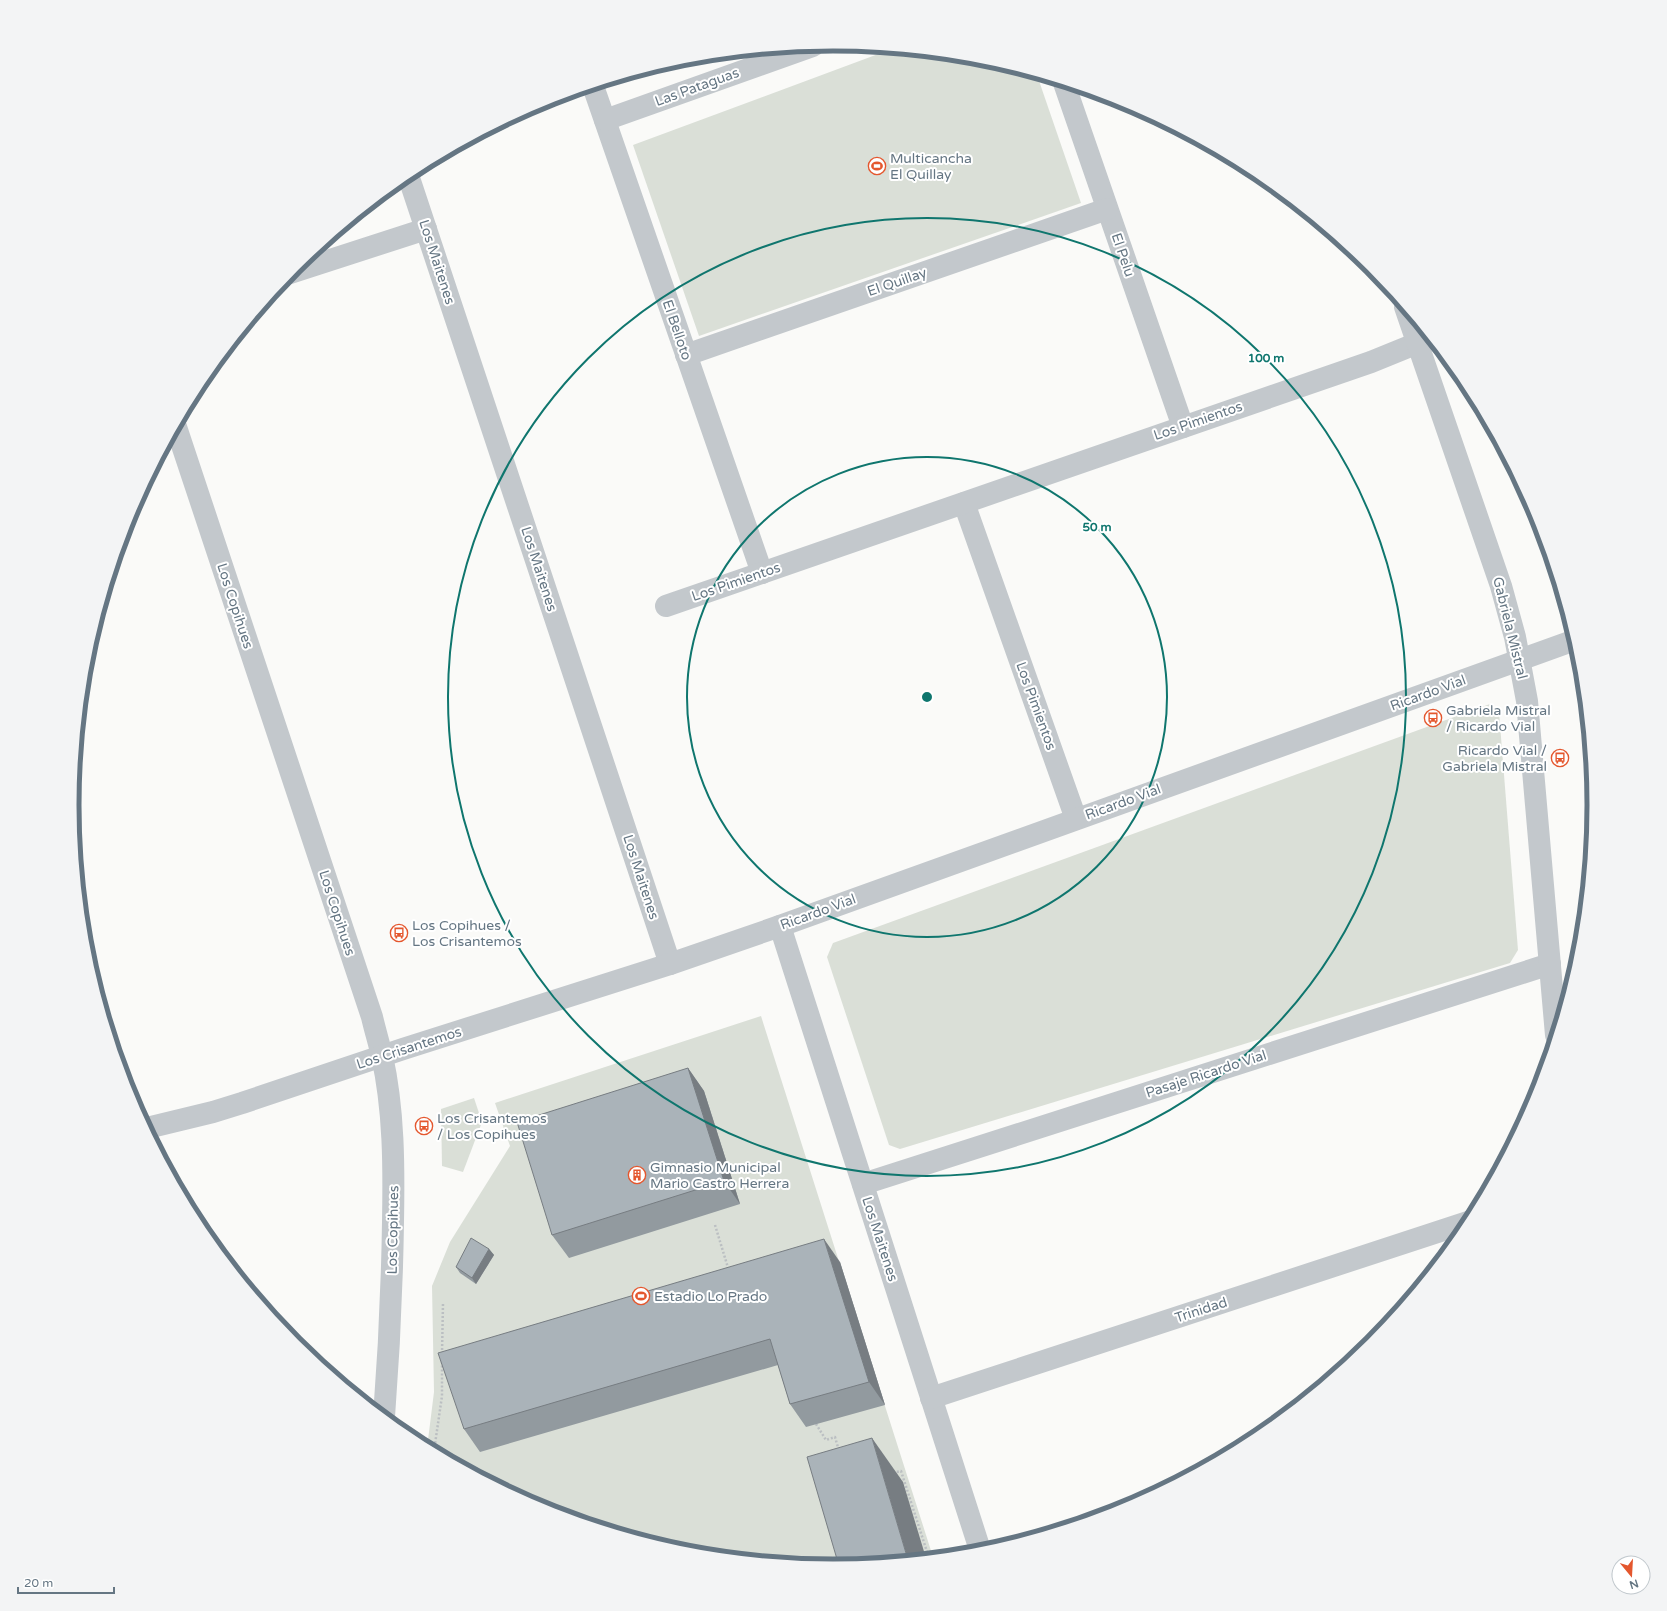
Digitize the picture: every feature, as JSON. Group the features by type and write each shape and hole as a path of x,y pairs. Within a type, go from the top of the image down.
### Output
{"street":[{"name":"Las Pataguas","path":"605,120 793,53"},
{"name":"El Pelu","path":"1066,88 1182,427"},
{"name":"El Belloto","path":"594,90 762,573"},
{"name":"Los Maitenes","path":"410,181 670,964"},
{"name":"El Quillay","path":"686,355 1107,209"},
{"path":"304,269 426,229"},
{"name":"Gabriela Mistral","path":"1415,326 1424,341 1500,586 1515,636 1520,660 1526,701 1555,1024"},
{"name":"Los Pimientos","path":"666,606 1371,362 1424,341"},
{"name":"Los Copihues","path":"178,433 372,1017 382,1056 389,1099 393,1145 394,1198 390,1341 384,1412"},
{"name":"Los Pimientos","path":"964,503 1076,819"},
{"name":"Ricardo Vial","path":"670,964 780,926 1570,642"},
{"name":"Los Maitenes","path":"780,926 979,1546"},
{"name":"Los Crisantemos","path":"151,1127 242,1103 382,1056 670,964"},
{"name":"Pasaje Ricardo Vial","path":"863,1184 1550,964"},
{"name":"Trinidad","path":"931,1398 1462,1224"}],"path":[{"path":"715,1225 729,1272"},
{"path":"435,1446 442,1396 443,1303"},
{"path":"816,1424 826,1440 835,1437 842,1458"},
{"path":"887,1475 902,1471 928,1554"}],"shaded area":[{"path":"881,53 932,57 981,65 1039,80 1081,203 699,336 633,145"},
{"path":"1490,704 1499,712 1518,950 1510,963 900,1149 889,1145 827,957 833,943"},
{"name":"Estadio Lo Prado","path":"761,1016 932,1554 834,1560 735,1554 686,1546 591,1520 545,1503 456,1459 428,1442 434,1392 432,1286 450,1242 510,1146 495,1103"},
{"path":"474,1098 482,1122 463,1172 442,1166 441,1109"}],"building":[{"name":"Gimnasio Municipal Mario Castro Herrera","path":"688,1068 724,1181 552,1235 517,1122"},
{"path":"471,1238 489,1249 472,1278 456,1267"},
{"path":"824,1239 869,1382 790,1404 770,1339 464,1429 438,1353"},
{"path":"872,1438 907,1556 837,1560 807,1457"}],"place":[{"name":"Multicancha El Quillay","path":"877,166"},
{"name":"Gabriela Mistral / Ricardo Vial","path":"1433,718"},
{"name":"Ricardo Vial / Gabriela Mistral","path":"1560,758"},
{"name":"Los Copihues / Los Crisantemos","path":"399,933"},
{"name":"Los Crisantemos / Los Copihues","path":"424,1126"},
{"name":"Gimnasio Municipal Mario Castro Herrera","path":"637,1175"},
{"name":"Estadio Lo Prado","path":"641,1296"}]}
